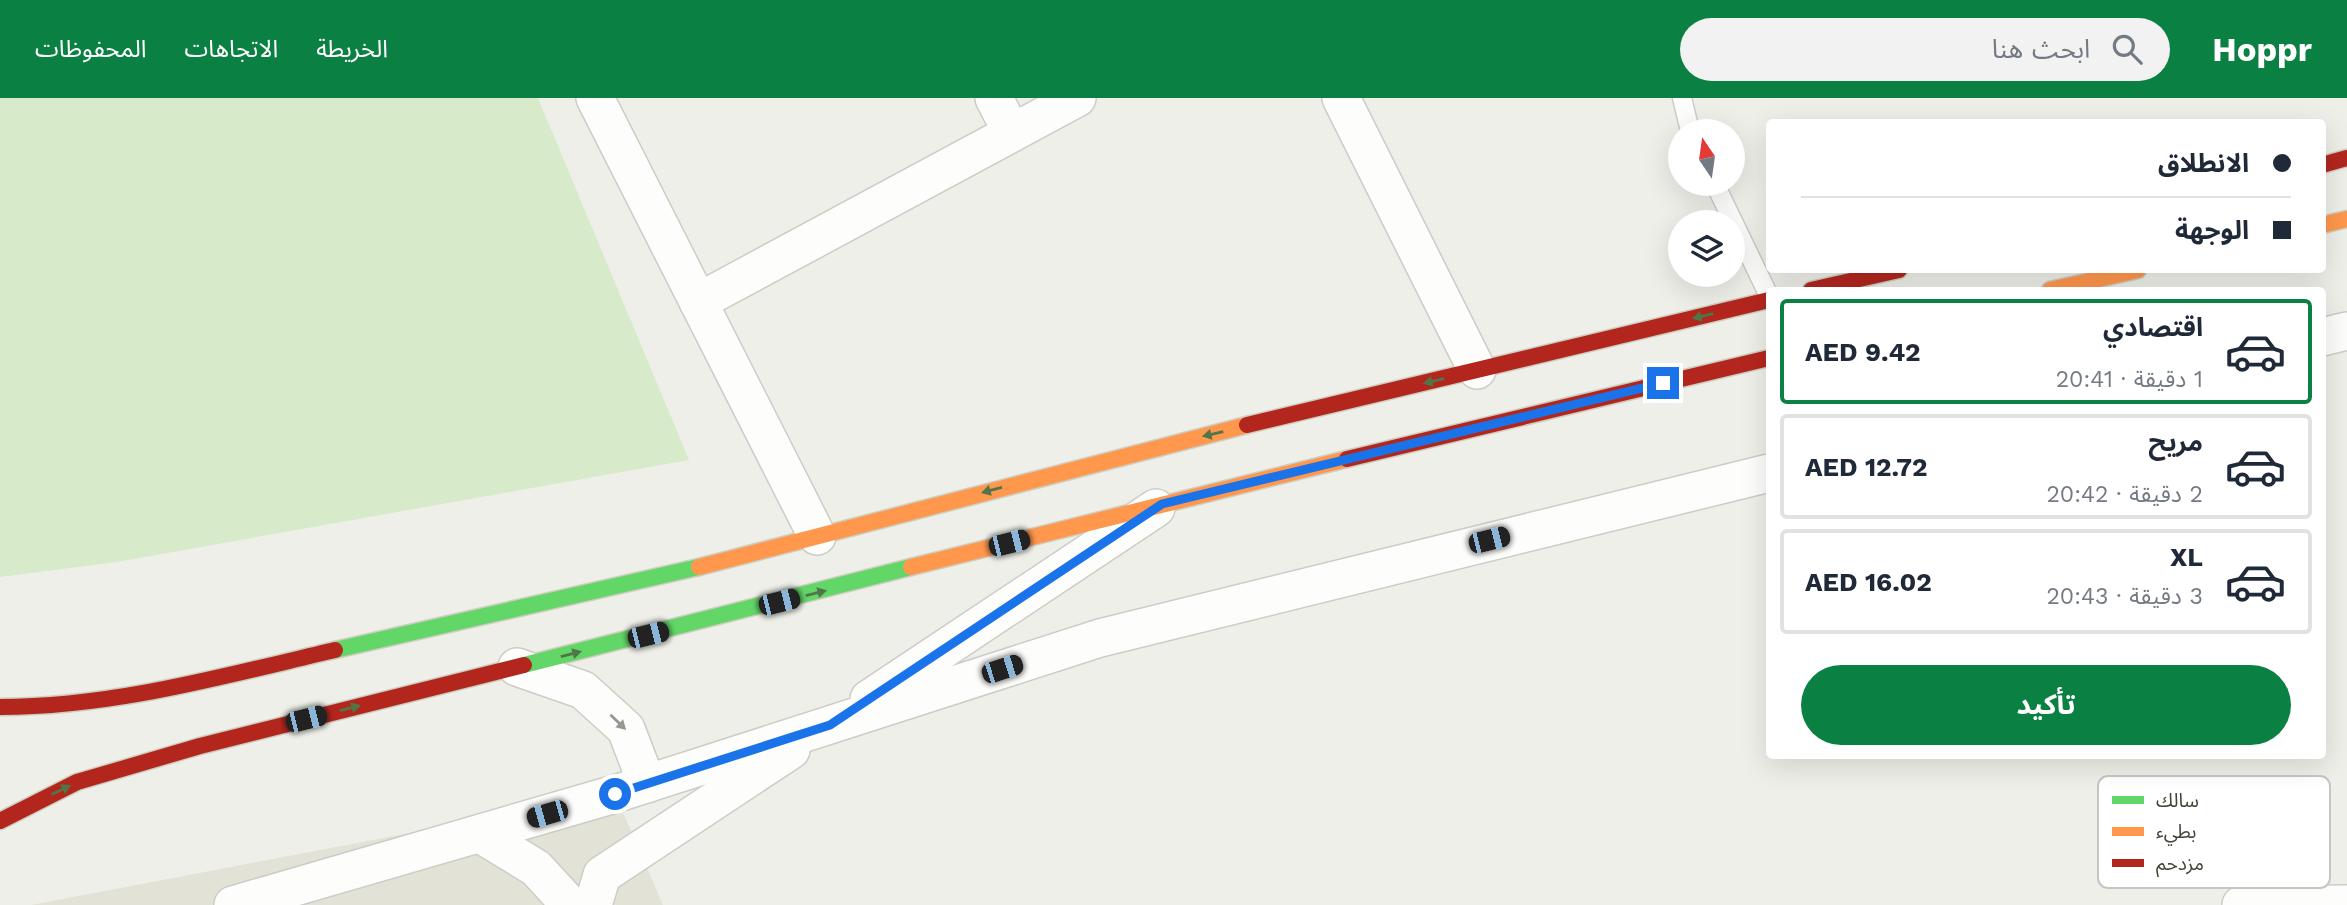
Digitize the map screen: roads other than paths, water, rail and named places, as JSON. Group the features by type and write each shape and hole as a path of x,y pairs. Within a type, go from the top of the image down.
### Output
{"main road":[{"path":"2326,164 2347,158"},
{"path":"2326,224 2347,219"},
{"path":"1824,287 1886,273"},
{"path":"2063,287 2125,273"},
{"path":"0,707 57,708 176,687 817,537 1169,444 1766,299"},
{"path":"0,821 78,782 200,746 1162,504 1766,359"}],"street":[{"path":"595,98 817,537"},
{"path":"994,98 1012,133"},
{"path":"698,302 1077,98"},
{"path":"1341,98 1477,370"},
{"path":"2326,336 2347,331"},
{"path":"233,905 299,897 480,834 646,784 1100,638 1766,474"},
{"path":"593,905 602,875 1162,504"},
{"path":"517,667 583,690 626,729 646,784"},
{"path":"480,834 536,868 570,905"},
{"path":"2241,905 2347,904"}],"lane":[{"path":"1682,98 1687,119"},
{"path":"1722,196 1766,292"}]}
